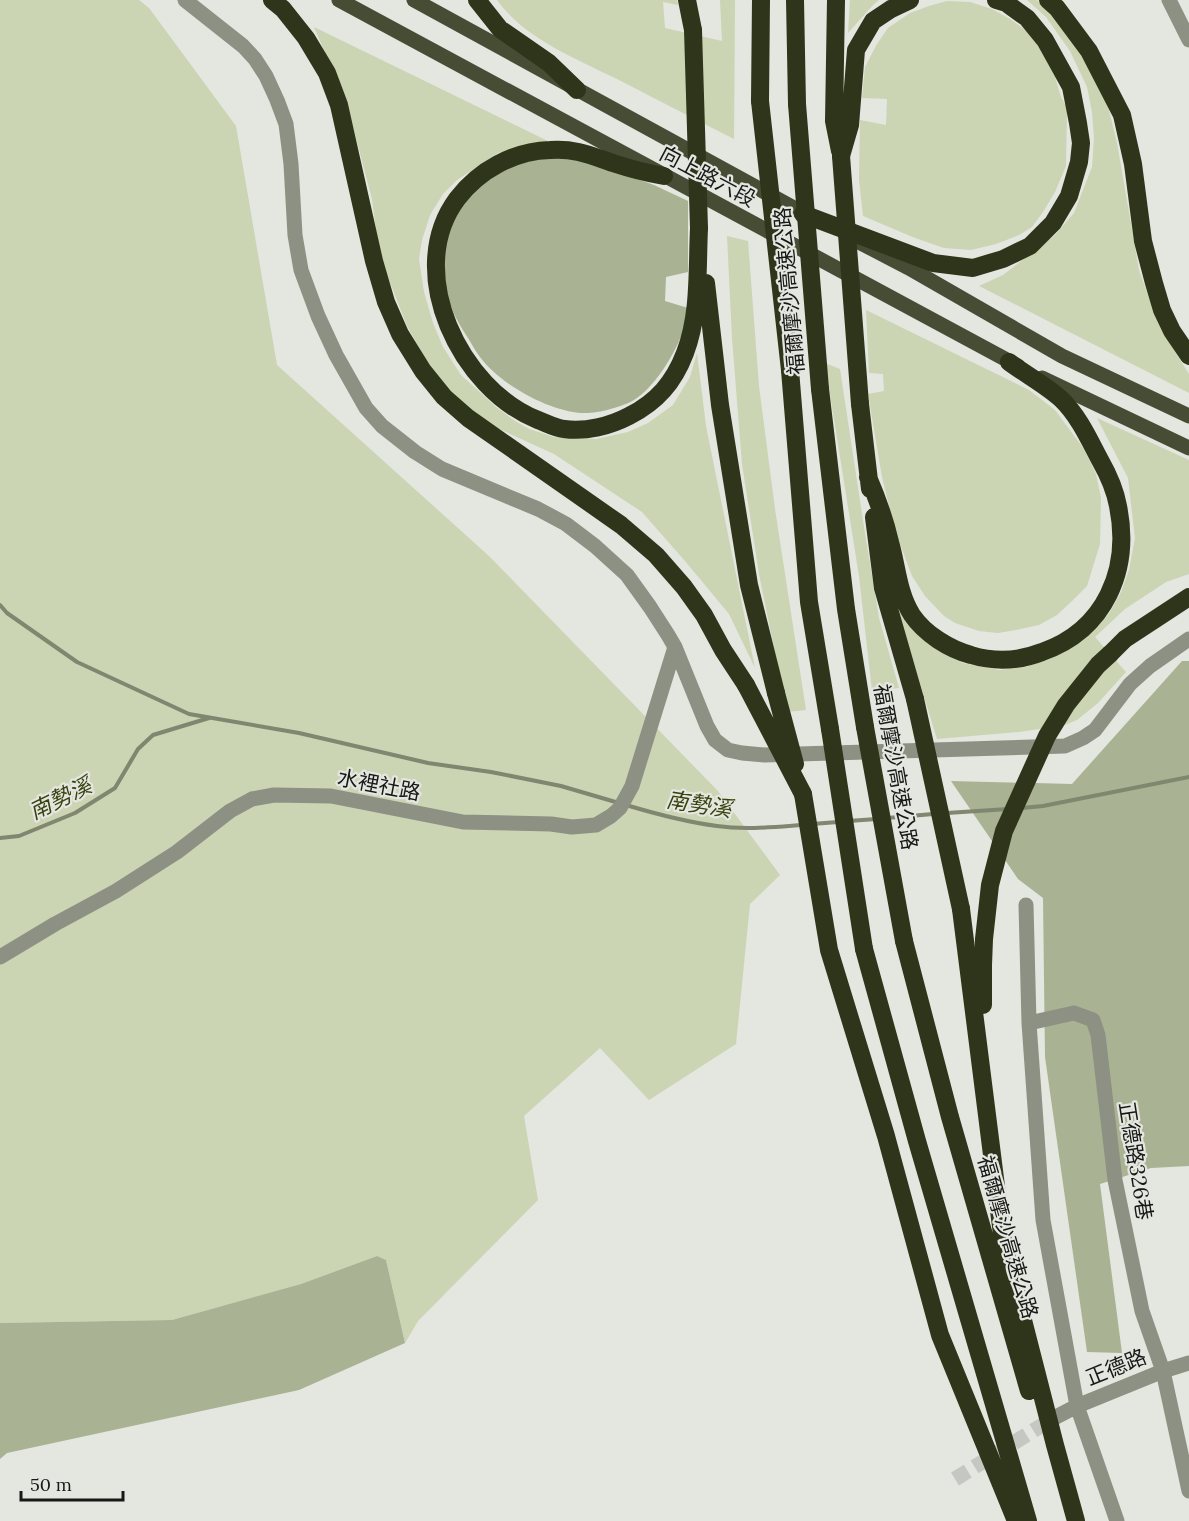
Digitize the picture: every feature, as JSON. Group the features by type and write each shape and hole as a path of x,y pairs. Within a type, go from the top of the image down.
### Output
{"highway":[{"path":"272,0 283,9 306,38 327,73 339,105 374,261 386,302 400,334 423,371 444,397 468,418 621,525 656,555 684,587 704,615 723,650 747,685 803,794"},
{"path":"477,0 500,29 549,63 577,90"},
{"path":"687,0 693,30"},
{"path":"664,177 627,168 588,154 550,150 531,152 512,158 487,171 464,191 447,216 437,245 435,260 438,290 446,320 469,363 478,376 505,402 533,418 561,429 592,428 623,419 637,412 662,393 678,368 687,346 696,304 699,228 693,30 696,0"},
{"name":"福爾摩沙高速公路","path":"761,0 760,101 790,370 809,602 864,949 917,1141 1028,1521"},
{"name":"福爾摩沙高速公路","path":"795,0 796,104 820,389 846,609 904,941 950,1117 1021,1365 1074,1521"},
{"path":"836,0 834,121 841,156 860,404 883,588 915,699 961,909 1004,1242 1074,1521"},
{"path":"841,156 850,125 856,50 873,21 910,0"},
{"path":"803,214 933,263 973,268 1003,259 1030,246 1053,223 1069,196 1079,162 1081,142 1071,87 1045,40 1027,18 1006,3 996,0"},
{"path":"1048,0 1057,8 1089,51 1122,115 1133,164 1143,241 1154,284 1167,321 1189,356"},
{"path":"699,228 720,405 749,585 803,794 829,950 886,1136 940,1335 1016,1521"},
{"path":"868,477 876,494 890,541 903,597 913,616 941,642 960,652 980,658 1000,660 1020,658 1054,648 1085,628 1100,612 1110,592 1119,559 1121,535 1118,506 1107,473 1077,418 1061,399 1009,362"},
{"path":"988,1130 982,996 984,939 990,885 1004,831 1047,736 1066,705 1098,665 1125,639 1189,597"}],"main road":[{"name":"向上路六段","path":"339,0 1009,362 1189,448"},
{"name":"向上路六段","path":"414,0 803,214 909,268 1062,356 1189,416"}],"street":[{"path":"185,0 243,46 255,59 277,100 286,124 295,235 301,270 336,355 366,408 382,426 442,470 538,509 566,524 596,546 627,575 675,647 707,726 715,740 728,750 765,755 1065,746 1095,730 1130,684 1150,666 1189,639"},
{"path":"1169,0 1189,40"},
{"name":"水裡社路","path":"0,957 116,891 177,852 230,811 252,799 274,795 331,796 456,821 550,824 572,827 596,825 611,816 623,803 632,786 675,647"},
{"path":"1026,905 1029,1023 1043,1220 1077,1406 1118,1521"},
{"name":"正德路326巷","path":"1029,1023 1074,1013 1093,1020 1098,1035 1115,1180 1142,1311 1163,1371"},
{"name":"正德路","path":"1057,1416 1163,1371 1189,1364"},
{"path":"1163,1371 1189,1491"}],"green space":[{"path":"0,0 139,0 149,8 236,126 277,365 489,556 718,791 780,875 750,904 736,1044 649,1100 600,1048 524,1116 538,1200 418,1321 405,1343 386,1260 377,1256 301,1284 172,1320 0,1323"},
{"path":"497,0 677,0 678,5 663,2 665,28 722,41 720,0 735,0 734,139 553,47 522,26"},
{"path":"850,0 879,0 848,33"},
{"path":"1027,0 1037,0 1050,13 1096,74 1109,110 1117,143 1139,270 1155,315 1189,374 1189,393 979,286 1003,275 1055,235 1074,213 1092,167 1094,138 1087,87 1070,51 1046,17"},
{"path":"947,1 970,2 992,9 1032,35 1055,77 1067,108 1066,166 1043,212 1032,227 1019,235 971,250 944,248 863,216 859,180 860,120 886,125 887,99 862,98 865,67 888,28 910,13"},
{"path":"314,27 552,143 530,145 498,153 457,180 443,194 430,215 422,240 419,259 424,292 443,347 461,375 496,407 529,429 554,437 596,439 628,432 648,423 673,405 690,377 697,353 706,426 755,668 729,614 642,512 554,454 495,427 447,390 428,363 407,326 379,254 372,199 352,123"},
{"path":"537,157 579,158 654,185 688,201 688,272 666,277 665,301 688,308 685,324 669,361 649,388 629,403 601,411 582,413 540,402 512,386 478,355 457,319 448,298 444,277 448,237 462,205 486,181"},
{"path":"727,236 748,241 759,386 775,509 806,710 787,712 759,574 742,464"},
{"path":"866,310 1029,390 1055,410 1084,449 1096,474 1101,498 1100,544 1087,586 1057,615 1039,625 1016,630 998,633 979,631 955,623 944,616 925,596 912,576 895,530 882,477 868,394 884,391 883,374 869,373"},
{"path":"825,363 840,369 879,618 899,688 872,691 859,576"},
{"path":"1097,418 1189,460 1189,574 1166,582 1125,609 1095,637 1126,672 1098,703 1077,720 1065,725 1019,732 937,739 893,596 947,654 963,663 999,670 1027,667 1050,657 1097,628 1110,612 1121,592 1129,570 1135,538 1128,478"},
{"path":"1182,661 1189,661 1189,1166 1151,1168 1100,1184 1122,1353 1087,1352 1045,1057 1043,898 1018,879 951,781 1072,784"},
{"path":"377,1256 386,1260 405,1343 299,1390 7,1453 0,1459 0,1323 172,1320 301,1284"}],"waterway":[{"name":"南勢溪","path":"0,605 7,613 77,662 189,714 299,733 428,763 491,772 561,786 619,803"},
{"name":"南勢溪","path":"0,838 19,836 75,813 115,788 138,749 153,735 209,718"},
{"name":"南勢溪","path":"1022,808 1043,806 1189,777"},
{"name":"南勢溪","path":"626,805 717,826 749,828 802,825"},
{"name":"南勢溪","path":"947,813 1008,809"},
{"name":"南勢溪","path":"887,818 933,814"},
{"name":"南勢溪","path":"848,821 877,819"},
{"name":"南勢溪","path":"812,824 838,822"}],"tunnel":[{"path":"955,1479 1054,1418"}]}
